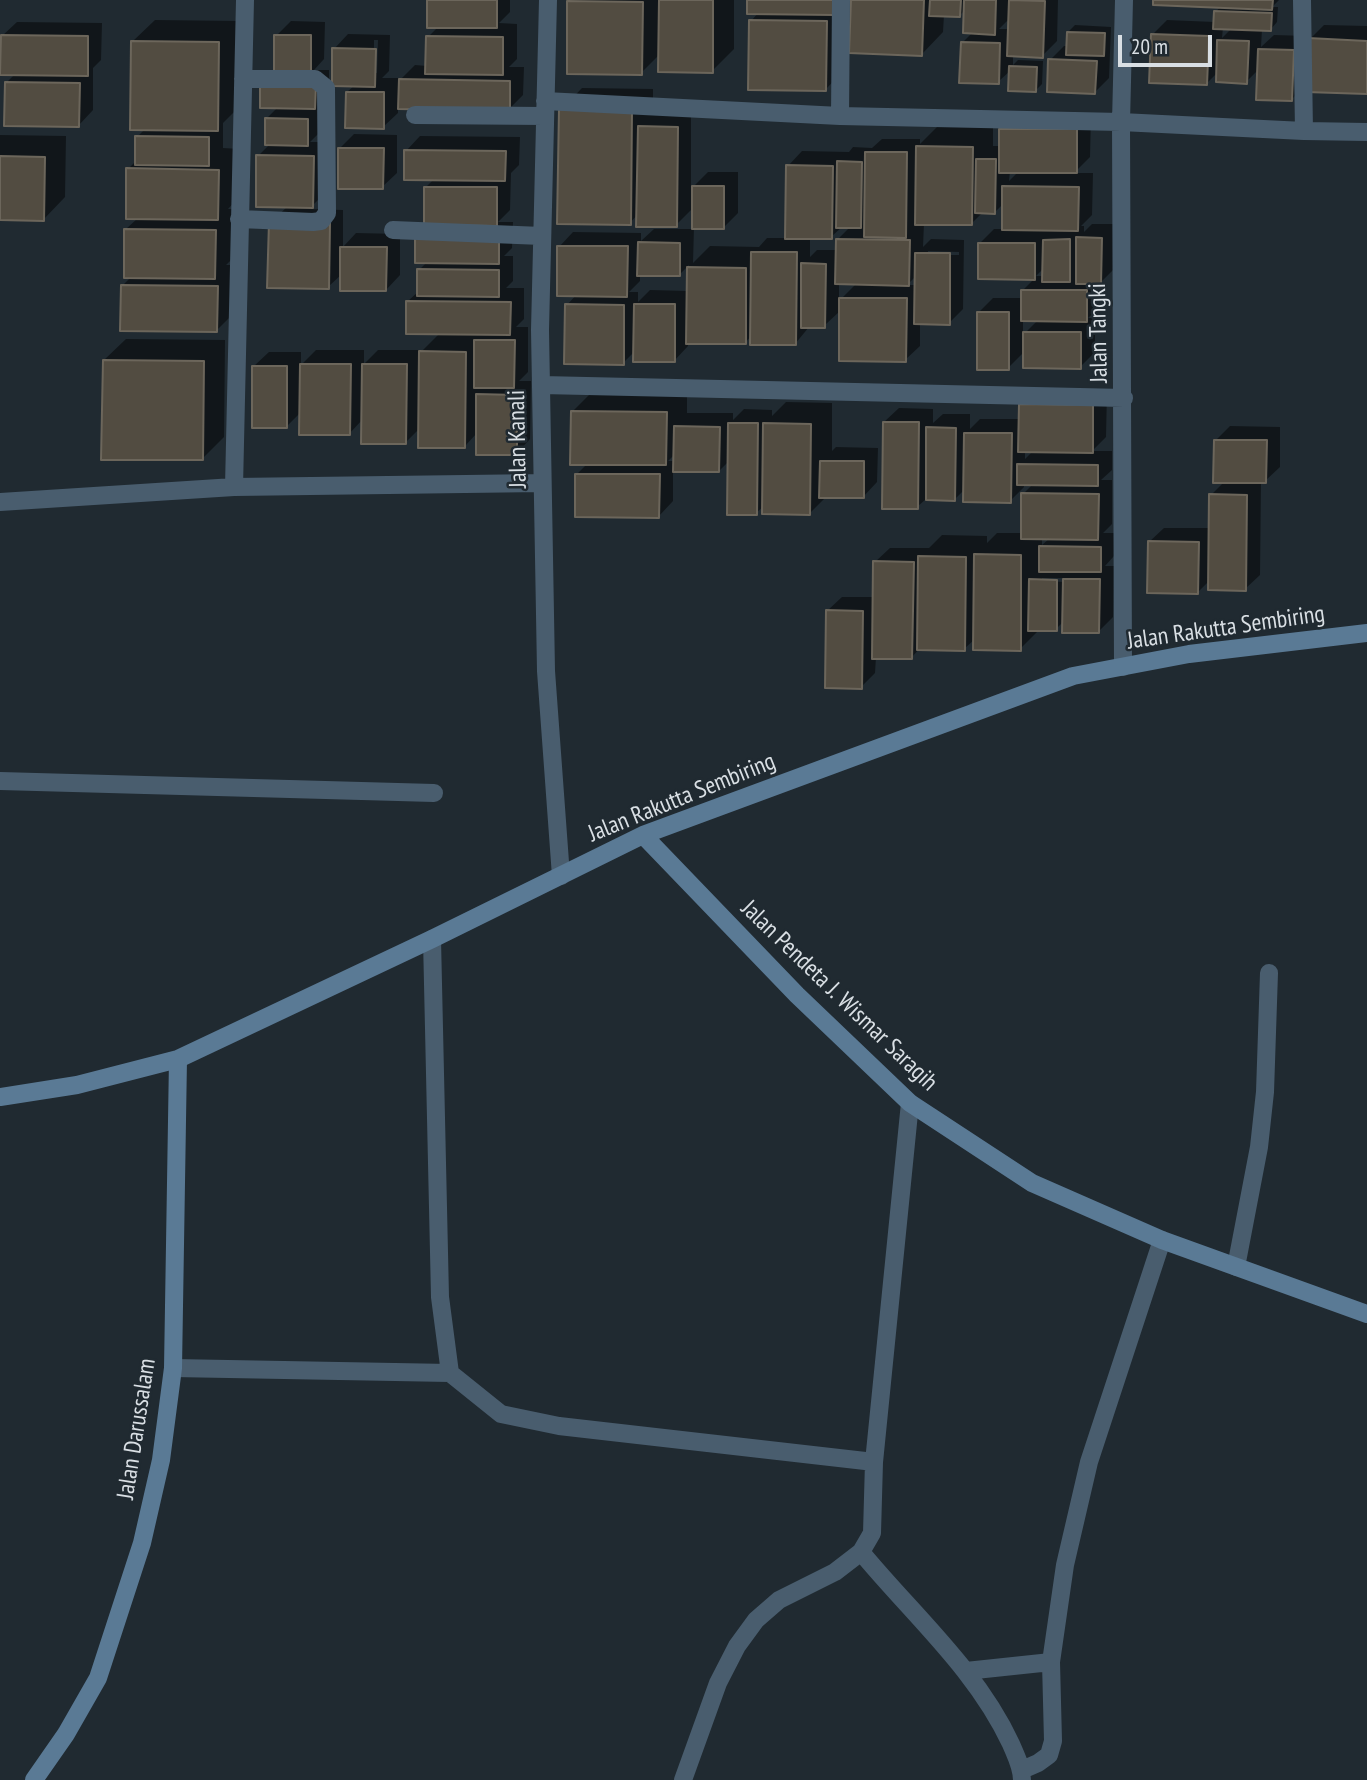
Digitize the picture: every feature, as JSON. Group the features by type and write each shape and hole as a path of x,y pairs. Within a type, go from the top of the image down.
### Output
{"street":[{"path":"234,487 245,0"},
{"name":"Jalan Kanali","path":"548,0 540,330 542,483 546,670 561,876"},
{"path":"840,116 841,0"},
{"name":"Jalan Tangki","path":"1123,667 1121,122 1124,0"},
{"path":"1302,0 1304,131"},
{"path":"239,219 313,222 321,221 327,213 326,88 316,79 243,79"},
{"path":"415,115 545,109 1121,122 1367,132"},
{"path":"393,230 542,236"},
{"path":"542,385 1124,398"},
{"path":"0,502 234,487 542,483"},
{"name":"Jalan Rakutta Sembiring","path":"0,1097 77,1085 178,1059 432,939 643,835 1073,676 1189,654 1367,633"},
{"path":"0,780 434,793"},
{"name":"Jalan Pendeta J. Wismar Saragih","path":"643,835 797,995 910,1103 1032,1183 1162,1240 1367,1314"},
{"path":"432,939 440,1297 450,1373"},
{"path":"1236,1267 1259,1147 1265,1092 1269,973"},
{"name":"Jalan Darussalam","path":"34,1780 66,1734 98,1678 142,1543 161,1460 173,1368 178,1059"},
{"path":"683,1780 718,1683 737,1646 756,1620 779,1600 835,1572 861,1552 872,1533 874,1462 910,1103"},
{"path":"861,1552 983,1692 1003,1728 1022,1775 1049,1755 1054,1741 1051,1662 1065,1565 1089,1462 1162,1240"},
{"path":"173,1368 450,1373 501,1414 548,1424 874,1462"},
{"path":"966,1671 1051,1662"}],"building":[{"path":"427,0 497,0 497,28 427,28"},
{"path":"659,0 713,0 713,73 658,72"},
{"path":"747,0 834,0 834,15 747,14"},
{"path":"851,0 924,0 922,56 849,53"},
{"path":"930,0 961,0 960,17 929,16"},
{"path":"964,0 996,0 995,35 963,33"},
{"path":"1009,0 1045,1 1043,58 1007,56"},
{"path":"1153,0 1273,0 1272,10 1153,5"},
{"path":"567,1 643,2 642,75 567,74"},
{"path":"1214,11 1272,13 1271,31 1213,29"},
{"path":"749,20 827,21 826,91 748,90"},
{"path":"1067,32 1105,33 1104,56 1066,55"},
{"path":"1151,34 1209,36 1207,85 1149,83"},
{"path":"1,35 88,36 88,76 0,75"},
{"path":"274,35 311,35 311,75 274,75"},
{"path":"426,36 503,37 503,75 425,74"},
{"path":"1308,38 1367,41 1367,94 1306,92"},
{"path":"1217,40 1249,41 1247,84 1216,82"},
{"path":"131,41 219,42 218,131 130,130"},
{"path":"961,42 1000,43 999,84 959,83"},
{"path":"332,48 376,49 375,87 332,86"},
{"path":"1258,49 1294,50 1292,101 1256,100"},
{"path":"1048,59 1097,61 1095,94 1047,92"},
{"path":"1009,66 1037,67 1036,92 1008,91"},
{"path":"399,79 510,81 510,111 398,109"},
{"path":"5,82 80,83 79,127 4,126"},
{"path":"260,83 316,84 315,109 260,108"},
{"path":"346,92 384,92 384,129 345,128"},
{"path":"559,109 632,110 631,225 557,224"},
{"path":"265,118 308,119 308,146 265,145"},
{"path":"638,126 678,127 677,227 636,227"},
{"path":"999,129 1077,129 1077,173 999,173"},
{"path":"135,136 209,137 209,166 135,165"},
{"path":"916,146 973,147 972,225 915,225"},
{"path":"338,148 384,148 383,189 338,189"},
{"path":"404,150 506,151 505,181 404,180"},
{"path":"865,152 907,152 906,238 864,237"},
{"path":"256,155 314,156 313,208 256,207"},
{"path":"0,156 45,157 44,221 0,220"},
{"path":"976,159 996,159 995,214 975,213"},
{"path":"837,161 862,162 861,228 836,228"},
{"path":"786,165 833,166 832,239 785,239"},
{"path":"126,168 219,170 218,220 126,219"},
{"path":"692,186 724,186 724,229 692,229"},
{"path":"1002,186 1079,187 1078,231 1002,230"},
{"path":"424,187 497,187 497,226 424,225"},
{"path":"269,222 330,223 329,289 267,288"},
{"path":"124,229 216,230 215,279 124,278"},
{"path":"415,235 499,236 499,264 415,263"},
{"path":"1076,237 1102,238 1101,284 1076,284"},
{"path":"836,239 910,240 909,286 835,284"},
{"path":"1070,239 1070,282 1042,282 1043,240"},
{"path":"638,242 680,243 680,276 637,276"},
{"path":"978,243 1035,243 1035,280 978,279"},
{"path":"557,246 628,246 627,297 557,296"},
{"path":"340,247 387,247 386,291 340,291"},
{"path":"751,252 797,252 796,345 750,345"},
{"path":"915,253 950,253 950,325 914,324"},
{"path":"801,263 826,264 825,328 801,328"},
{"path":"687,267 746,268 746,344 686,344"},
{"path":"417,269 499,270 499,297 417,296"},
{"path":"121,285 218,286 217,332 120,331"},
{"path":"1021,290 1087,290 1087,322 1021,321"},
{"path":"839,298 907,298 906,362 839,361"},
{"path":"406,301 511,302 510,335 406,334"},
{"path":"565,304 624,305 624,365 564,364"},
{"path":"634,304 675,304 675,362 633,362"},
{"path":"977,312 1009,312 1009,370 977,370"},
{"path":"1023,332 1081,332 1081,369 1023,368"},
{"path":"474,340 515,340 514,388 474,388"},
{"path":"419,351 466,352 465,448 418,448"},
{"path":"103,360 204,361 203,460 101,460"},
{"path":"300,364 351,364 350,435 299,435"},
{"path":"362,364 407,364 406,444 361,444"},
{"path":"252,366 287,366 287,428 252,428"},
{"path":"476,394 517,395 517,455 476,455"},
{"path":"1019,404 1093,405 1093,453 1018,452"},
{"path":"571,411 667,412 666,465 570,465"},
{"path":"883,422 919,422 918,509 882,509"},
{"path":"728,423 758,423 757,515 727,515"},
{"path":"763,423 811,424 810,515 762,514"},
{"path":"674,426 720,427 719,472 673,472"},
{"path":"926,427 956,428 955,501 926,500"},
{"path":"964,433 1012,433 1011,503 963,502"},
{"path":"1214,440 1267,440 1266,483 1213,483"},
{"path":"820,461 864,461 864,498 819,498"},
{"path":"1017,464 1098,465 1098,486 1017,485"},
{"path":"575,474 660,474 659,518 575,517"},
{"path":"1021,493 1099,494 1098,540 1021,539"},
{"path":"1209,494 1247,495 1246,591 1208,590"},
{"path":"1148,541 1199,542 1198,594 1147,593"},
{"path":"1039,546 1101,547 1101,572 1039,572"},
{"path":"974,554 1021,555 1021,651 973,650"},
{"path":"918,556 966,557 965,651 917,650"},
{"path":"873,561 914,562 912,659 872,659"},
{"path":"1029,579 1057,580 1057,631 1028,631"},
{"path":"1063,579 1100,579 1099,633 1062,633"},
{"path":"826,610 863,611 862,689 825,688"}]}
